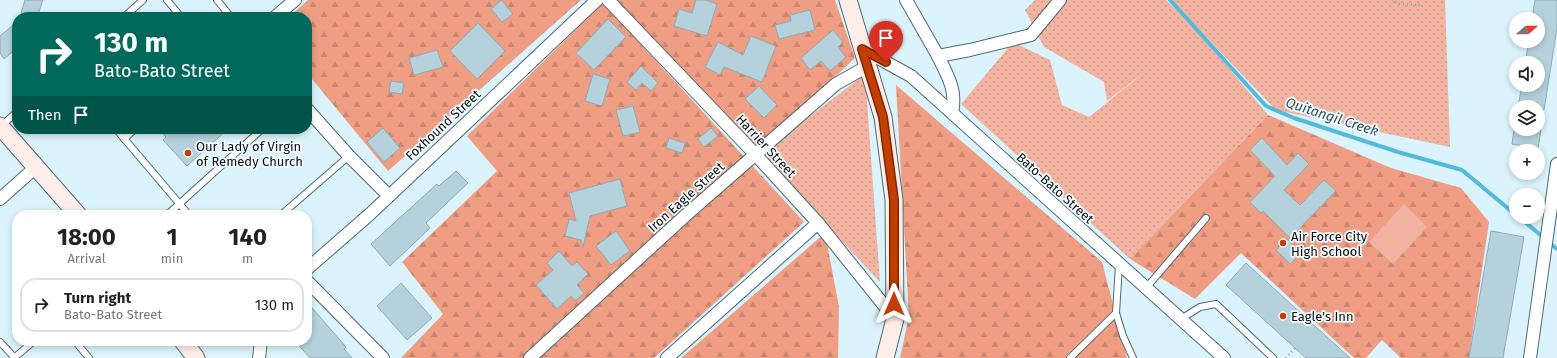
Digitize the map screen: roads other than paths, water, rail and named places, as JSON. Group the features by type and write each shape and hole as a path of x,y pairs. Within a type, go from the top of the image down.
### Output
{"street":[{"path":"281,12 296,0"},
{"name":"Foxhound Street","path":"312,264 597,0"},
{"name":"Harrier Street","path":"608,0 755,154 818,224 895,318"},
{"path":"848,0 883,117 894,200 895,318 885,358"},
{"path":"906,0 948,76 955,100 952,113"},
{"path":"938,56 1031,35 1060,0"},
{"name":"Bato-Bato Street","path":"862,49 911,76 1224,358"},
{"name":"Iron Eagle Street","path":"530,358 755,154 836,84 868,66"},
{"path":"312,115 349,156 388,195"},
{"path":"0,126 74,210"},
{"path":"0,199 36,167"},
{"path":"1530,358 1556,168"},
{"path":"667,358 818,224"},
{"path":"312,286 383,358"},
{"path":"187,346 196,358"},
{"path":"259,358 261,346"}],"lane":[{"path":"130,12 143,0"},
{"path":"167,0 177,12"},
{"path":"217,0 227,12"},
{"path":"0,126 12,116"},
{"path":"120,134 185,210"},
{"path":"124,139 130,134"},
{"path":"172,210 256,134"},
{"path":"287,210 349,156"},
{"path":"1146,288 1206,218"},
{"path":"1119,265 1116,313 1122,336 1133,358"},
{"path":"1181,319 1200,307 1216,304 1273,358"},
{"path":"1070,358 1116,313"},
{"path":"0,342 14,358 28,346"},
{"path":"79,346 89,358"}],"waterway":[{"name":"Quitangil Creek","path":"1170,0 1266,106 1294,118 1398,152 1462,170 1509,209"},
{"name":"Quitangil Creek","path":"1527,224 1557,249"}],"place":[{"name":"Our Lady of Virgin of Remedy Church","path":"188,153"},
{"name":"Air Force City High School","path":"1283,243"},
{"name":"Eagle's Inn","path":"1283,316"}]}
